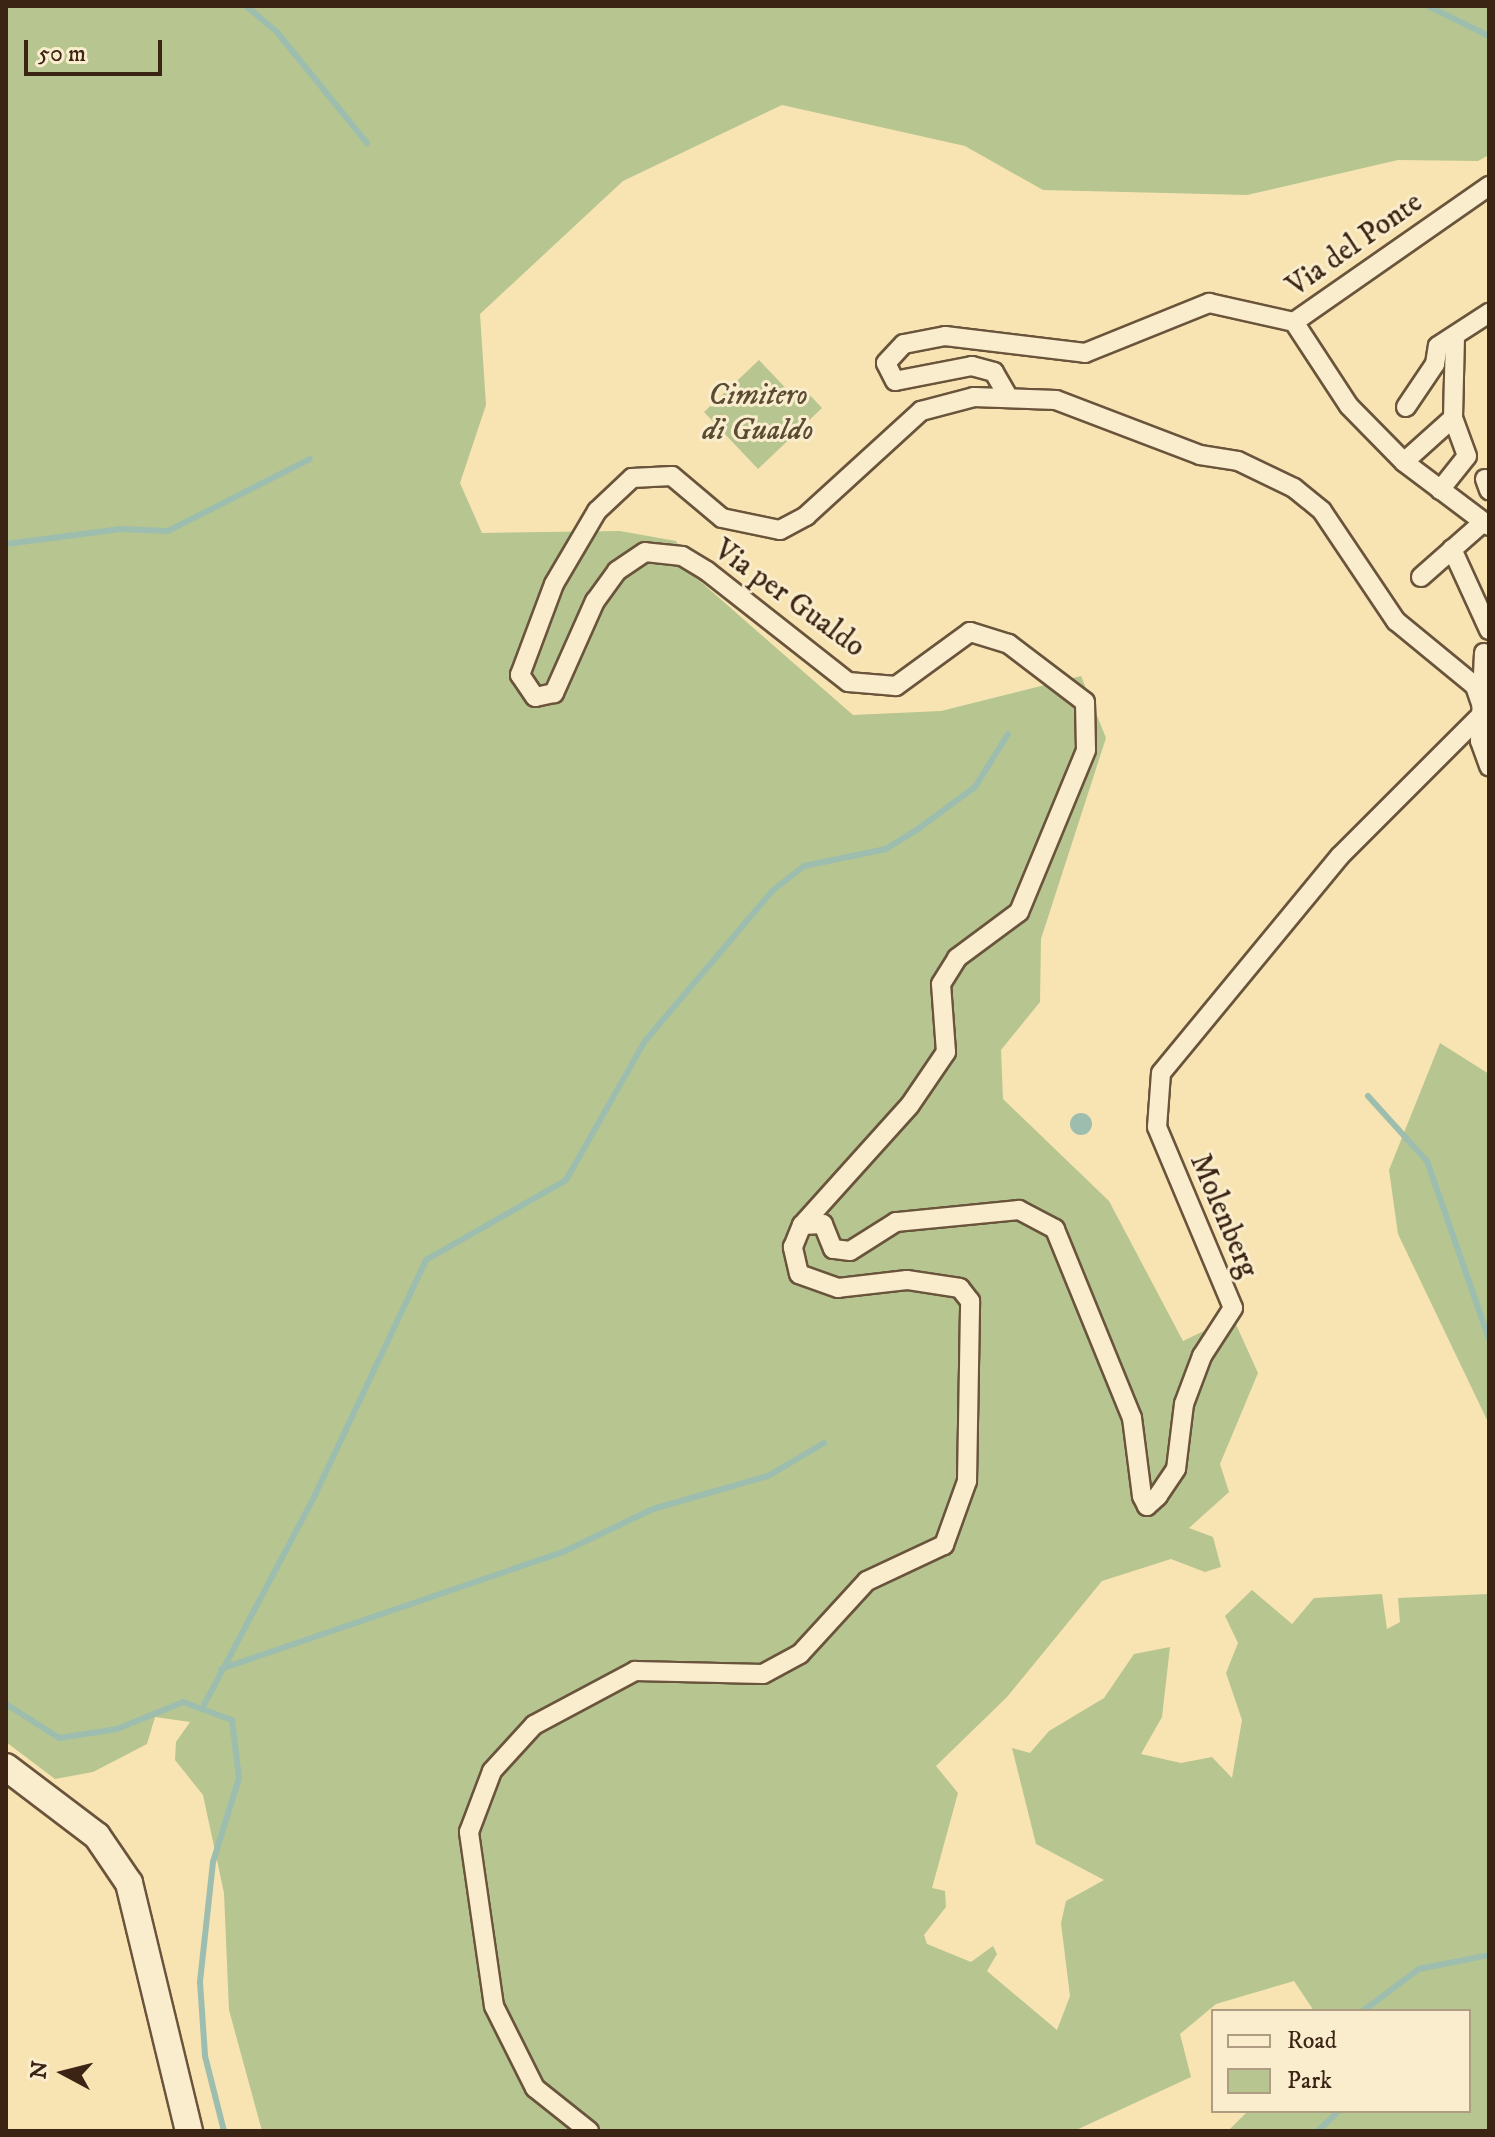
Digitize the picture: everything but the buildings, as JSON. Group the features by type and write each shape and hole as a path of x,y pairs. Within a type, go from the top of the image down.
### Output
{"main road":[{"path":"6,1767 97,1836 129,1883 189,2131"}],"street":[{"name":"Via del Ponte","path":"1006,393 994,372 972,366 895,381 886,363 904,344 945,336 1085,353 1209,303 1294,322 1489,186"},
{"path":"1406,407 1435,364 1438,346 1489,313"},
{"path":"1294,322 1349,406 1404,462 1485,526 1452,549 1421,577"},
{"path":"1440,490 1468,459 1453,418 1455,336"},
{"name":"Via per Gualdo","path":"802,1225 910,1105 946,1052 941,984 957,958 1019,912 1086,750 1085,702 1009,644 970,632 896,686 848,682 707,571 682,556 645,552 617,571 595,601 554,693 528,693 521,668 575,545 632,478 672,476 722,518 780,530 806,516 921,411 1006,393 1056,400 1200,455 1238,461 1294,488 1322,511 1396,621 1457,675 1475,686 1484,712"},
{"path":"1404,462 1453,418"},
{"path":"1452,549 1489,630"},
{"path":"1457,675 1487,648"},
{"path":"1487,648 1480,741 1489,766"},
{"name":"Molenberg","path":"802,1225 823,1224 833,1249 850,1251 896,1222 1019,1210 1055,1229 1132,1418 1147,1506 1176,1469 1184,1404 1202,1356 1233,1308 1157,1127 1161,1073 1340,856 1484,712"},
{"path":"589,2131 535,2088 494,2006 469,1832 492,1771 534,1725 635,1671 763,1674 800,1654 867,1581 944,1545 967,1481 970,1301 960,1288 907,1280 838,1288 799,1274 793,1247 802,1225"}],"green space":[{"path":"6,6 1489,6 1489,155 1478,161 1398,160 1247,195 1043,190 965,146 782,105 623,181 480,314 486,405 460,483 482,533 620,531 676,541 701,582 853,715 941,711 1081,676 1106,738 1041,939 1040,1002 1001,1050 1003,1099 1109,1201 1183,1341 1206,1330 1168,1467 1155,1490 1148,1489 1058,1226 1020,1205 895,1218 849,1246 798,1221 784,1246 792,1281 837,1296 907,1289 956,1295 962,1304 959,1480 938,1539 862,1574 795,1648 761,1666 633,1663 485,1766 460,1831 486,2008 528,2094 576,2131 262,2131 229,2010 224,1893 203,1795 175,1760 176,1742 190,1722 155,1717 147,1744 93,1772 55,1779 6,1742"},
{"name":"Cimitero di Gualdo","path":"759,360 798,401 808,393 822,408 758,469 704,412"},
{"path":"1440,1043 1489,1074 1489,1424 1398,1234 1389,1170"},
{"path":"1018,1215 1051,1233 1127,1420 1138,1495 1162,1503 1209,1360 1234,1320 1258,1373 1220,1464 1229,1492 1189,1528 1213,1537 1221,1567 1205,1572 1171,1559 1102,1581 1007,1697 936,1766 958,1793 932,1888 945,1891 946,1907 924,1935 927,1944 971,1962 993,1946 997,1954 987,1971 1057,2030 1070,1996 1061,1923 1066,1901 1104,1880 1036,1844 1012,1748 1030,1753 1049,1731 1104,1698 1134,1654 1170,1647 1162,1717 1141,1754 1181,1763 1212,1757 1232,1778 1242,1720 1226,1673 1238,1643 1225,1616 1252,1590 1292,1624 1314,1598 1382,1594 1387,1629 1400,1622 1398,1598 1489,1594 1489,2131 1228,2131 1246,2113 1471,2113 1471,2009 1313,2009 1294,1981 1216,2004 1180,2034 1191,2077 1074,2131 598,2131 539,2085 500,2004 474,1833 497,1774 538,1729 637,1676 764,1680 871,1585 949,1550 973,1483 981,1324 975,1298 963,1282 838,1282 803,1270 799,1247 806,1230 819,1229 829,1254 898,1228"}],"shaded area":[{"path":"1081,1113 1089,1116 1092,1124 1089,1132 1081,1135 1073,1132 1070,1124 1073,1116"}],"waterway":[{"path":"246,6 277,32 367,143"},
{"path":"1428,6 1489,36"},
{"path":"6,544 121,529 168,531 310,459"},
{"path":"204,1705 315,1495 426,1260 566,1180 645,1041 772,891 804,866 886,849 918,829 975,787 1008,734"},
{"path":"1368,1096 1427,1161 1489,1339"},
{"path":"221,1669 565,1551 653,1509 768,1476 824,1443"},
{"path":"6,1704 59,1738 117,1729 183,1702 232,1720 239,1778 213,1862 200,1982 205,2056 224,2131"},
{"path":"1366,2009 1419,1969 1489,1955"},
{"path":"1318,2131 1337,2113"}]}
